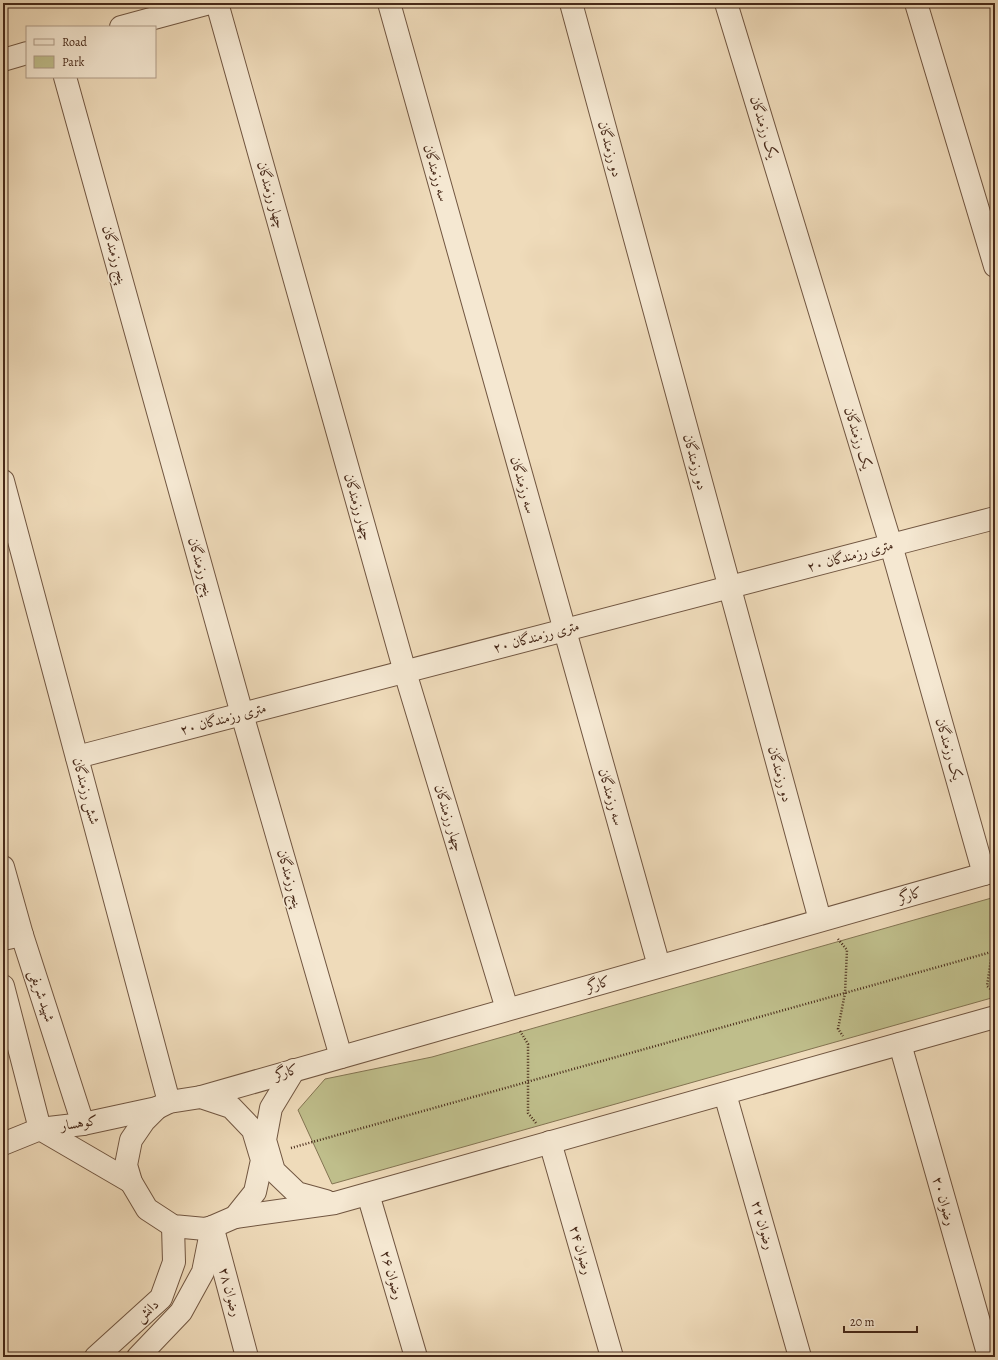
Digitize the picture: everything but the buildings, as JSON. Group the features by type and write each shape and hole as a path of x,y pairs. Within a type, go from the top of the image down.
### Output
{"street":[{"path":"125,26 210,3"},
{"name":"چهار رزمندگان","path":"217,3 405,672 507,1009"},
{"name":"سه رزمندگان","path":"389,3 659,966"},
{"name":"دو رزمندگان","path":"571,3 820,920"},
{"name":"یک رزمندگان","path":"726,3 990,872"},
{"path":"916,3 995,266"},
{"path":"3,60 26,53"},
{"name":"پنج رزمندگان","path":"65,78 242,714 341,1057"},
{"name":"شش رزمندگان","path":"3,480 77,757 163,1105"},
{"name":"۲۰ متری رزمندگان","path":"77,757 995,518"},
{"name":"شهید شریفی","path":"3,867 13,937 83,1124"},
{"name":"کارگر","path":"201,1097 990,872"},
{"path":"3,986 40,1129 131,1182"},
{"path":"235,1217 255,1192 262,1160 253,1130 231,1107 201,1097 163,1105 144,1121 131,1140 126,1165 131,1182 147,1209 174,1226 205,1229 235,1217 335,1203 995,1017"},
{"name":"رضوان ۲۰","path":"900,1044 989,1357"},
{"path":"294,1070 271,1108 265,1140 269,1154 274,1170 297,1193 335,1203"},
{"name":"رضوان ۲۲","path":"725,1094 800,1357"},
{"name":"کوهسار","path":"3,1144 40,1129 83,1124 163,1105"},
{"name":"رضوان ۲۴","path":"550,1142 612,1357"},
{"name":"رضوان ۲۶","path":"368,1194 416,1357"},
{"name":"دانش","path":"96,1357 161,1298 174,1262 174,1226"},
{"name":"دانش","path":"138,1357 181,1312 203,1272 212,1227"},
{"name":"رضوان ۲۸","path":"212,1227 247,1357"}],"path":[{"path":"820,920 847,950 844,993 838,1029 857,1056"},
{"path":"995,933 994,951 987,986 995,993"},
{"path":"269,1154 994,951"},
{"path":"507,1009 528,1044 528,1113 550,1142"}],"green space":[{"path":"995,897 995,997 332,1184 298,1110 325,1079 432,1057"}]}
